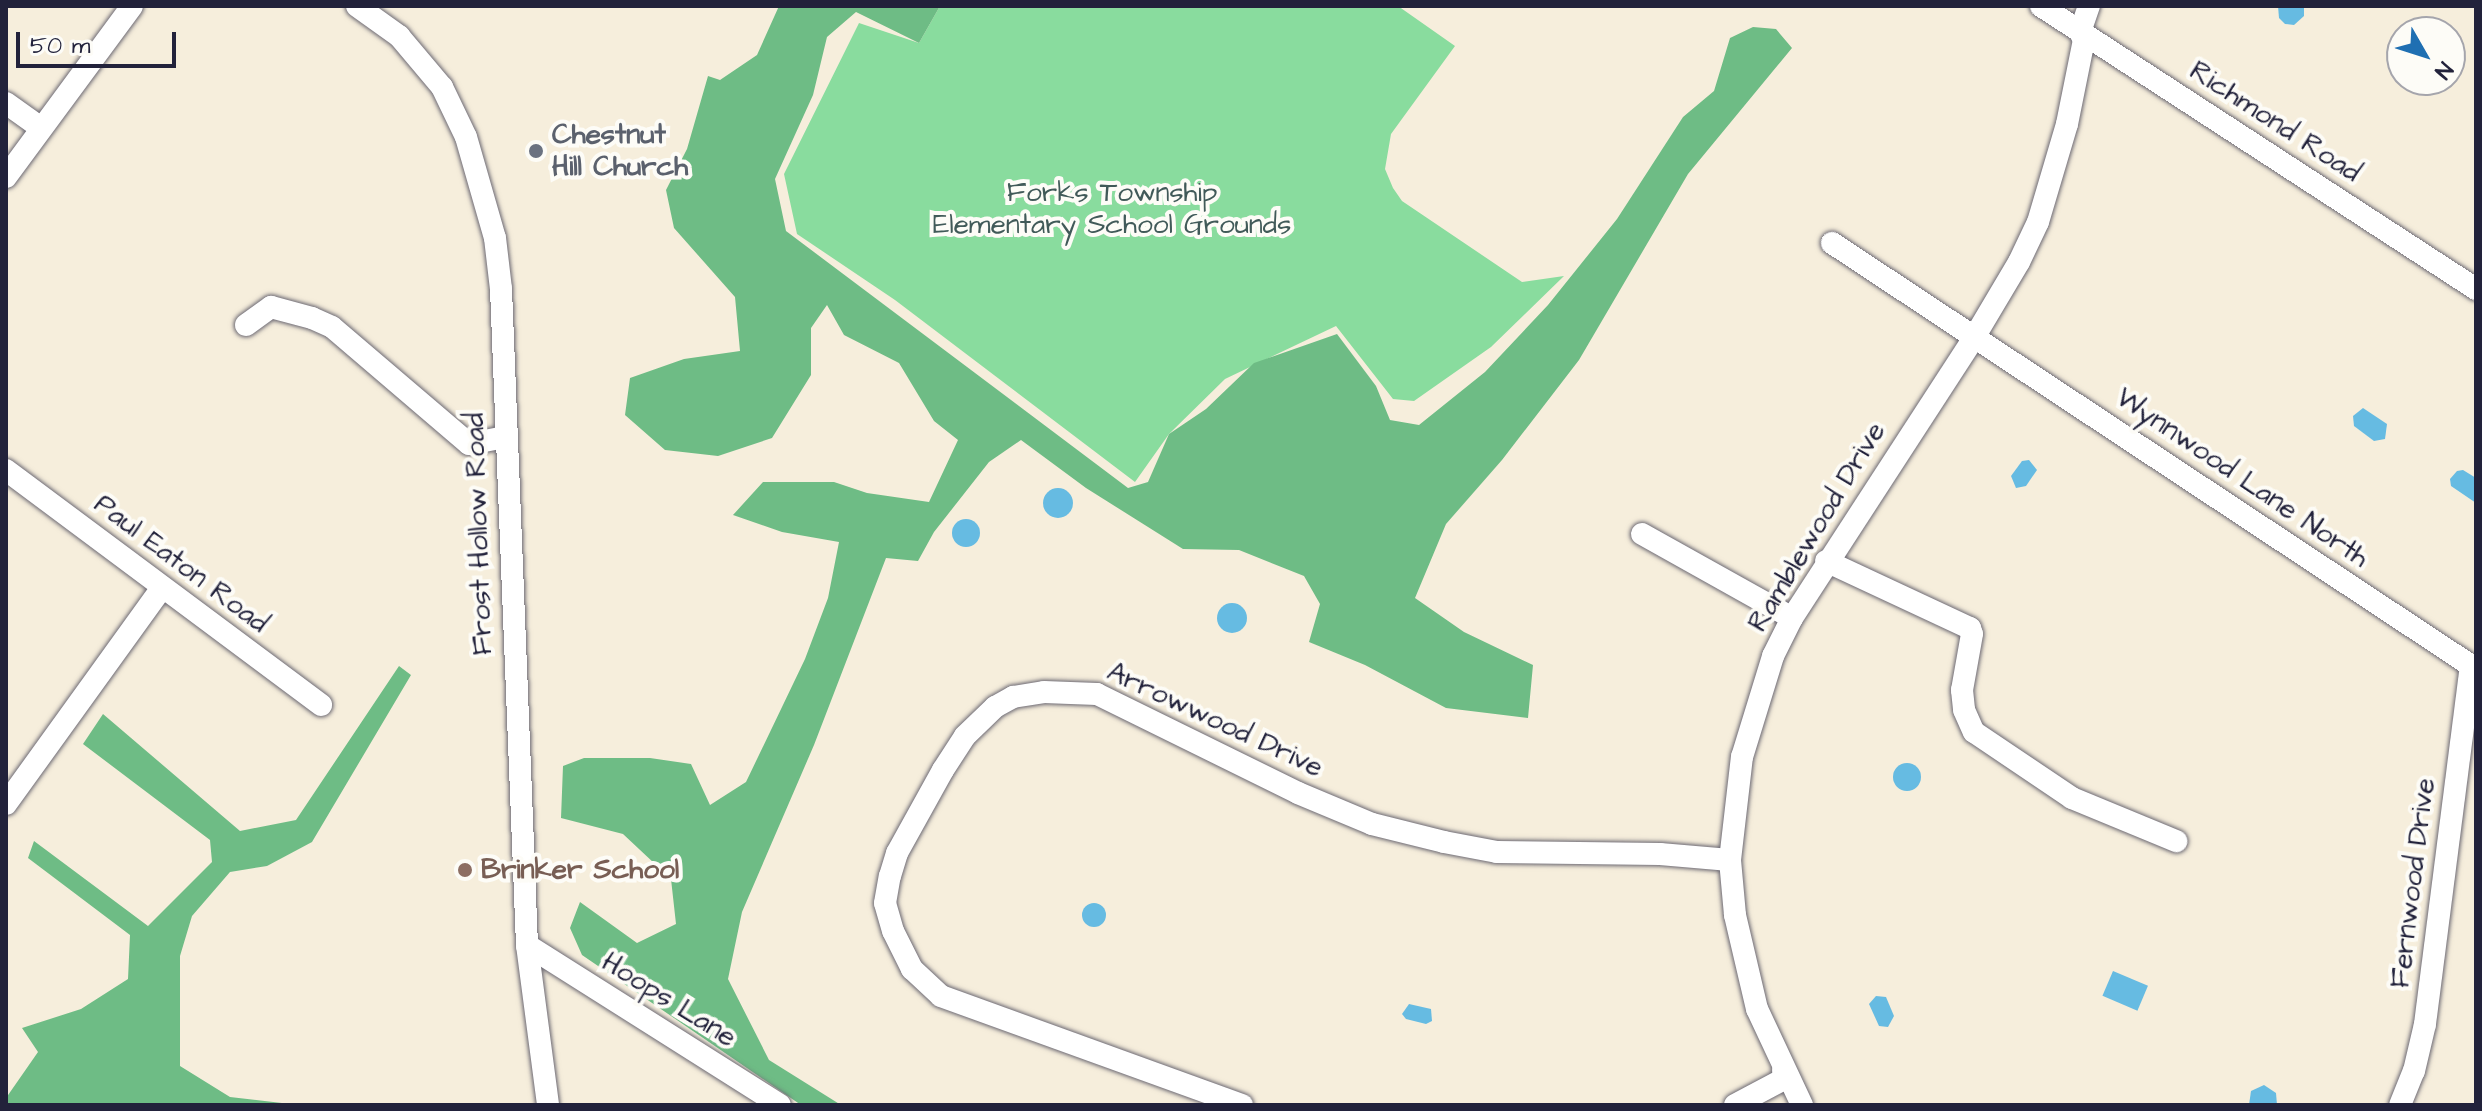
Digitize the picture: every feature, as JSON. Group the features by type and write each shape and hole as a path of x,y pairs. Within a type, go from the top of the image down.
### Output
{"street":[{"path":"6,177 132,6"},
{"name":"Frost Hollow Road","path":"357,6 399,36 442,87 466,137 495,238 501,289 527,945 548,1105"},
{"name":"Richmond Road","path":"2041,6 2476,289"},
{"name":"Ramblewood Drive","path":"1802,1105 1757,1009 1745,966 1730,860 1742,757 1773,656 1792,618 1826,561 1975,336 2019,262 2038,222 2067,124 2084,40 2080,32 2089,6"},
{"path":"6,103 41,128"},
{"name":"Wynnwood Lane North","path":"1832,243 2473,668"},
{"path":"246,325 271,307 312,318 332,327 469,444 506,437"},
{"name":"Paul Eaton Road","path":"6,470 321,705"},
{"path":"1642,534 1792,618"},
{"path":"1826,561 1970,628 1962,690 1964,710 1974,732 2072,798 2176,841"},
{"path":"6,804 162,588"},
{"name":"Fernwood Drive","path":"2400,1105 2414,1071 2425,1024 2473,668"},
{"name":"Arrowwood Drive","path":"1242,1105 941,996 909,965 893,931 885,903 897,853 948,761 965,736 995,707 1013,697 1044,692 1097,694 1298,793 1372,824 1444,842 1497,852 1660,854 1730,860"},
{"name":"Hoops Lane","path":"527,945 780,1105"},
{"path":"1735,1105 1784,1079 1783,1070"}],"green space":[{"path":"779,6 940,6 919,43 856,12 827,37 813,95 775,179 786,231 1128,488 1148,482 1169,434 1206,409 1254,363 1337,334 1376,386 1390,420 1419,425 1485,372 1548,305 1617,219 1683,117 1714,91 1730,38 1753,27 1776,29 1792,48 1688,174 1579,360 1502,460 1446,524 1415,598 1464,632 1533,665 1528,718 1446,708 1365,665 1309,642 1320,604 1304,576 1239,550 1183,549 1086,488 1021,440 989,462 934,532 918,561 886,558 814,745 742,912 728,979 769,1060 841,1105 801,1105 582,955 570,928 580,902 637,943 676,924 671,879 623,834 561,818 563,766 584,758 650,758 691,764 710,805 746,782 805,659 828,598 839,542 782,532 733,515 763,482 834,482 867,493 929,502 958,440 934,421 899,363 844,335 827,305 811,328 811,375 772,438 718,456 665,450 625,415 630,378 684,359 740,351 735,297 674,228 666,190 687,149 708,76 720,80 757,55"},
{"name":"Forks Township Elementary School Grounds","path":"940,6 1398,6 1455,46 1391,134 1385,169 1393,188 1402,201 1522,282 1564,276 1491,347 1414,401 1393,399 1336,326 1225,379 1169,434 1135,482 895,300 797,234 784,174 859,23 919,43"},
{"path":"399,666 411,675 312,842 267,866 230,872 192,916 180,956 180,1066 230,1097 299,1105 6,1105 6,1098 38,1052 22,1028 81,1009 128,979 130,935 28,858 34,841 148,926 212,862 210,840 83,744 103,714 240,831 296,820"}],"water":[{"path":"2278,6 2304,6 2304,16 2294,25 2285,24 2279,18"},
{"path":"2363,408 2387,424 2385,439 2374,441 2354,426 2353,416"},
{"path":"2029,460 2037,470 2026,486 2016,488 2011,476 2022,461"},
{"path":"2463,470 2476,478 2476,503 2451,486 2450,479 2457,471"},
{"path":"1058,488 1069,492 1073,503 1069,514 1058,518 1047,514 1043,503 1047,492"},
{"path":"966,519 976,523 980,533 976,543 966,547 956,543 952,533 956,523"},
{"path":"1232,603 1238,604 1246,612 1246,624 1238,632 1232,633 1226,632 1218,624 1217,618 1218,612 1226,604"},
{"path":"1907,763 1917,767 1921,777 1917,787 1907,791 1897,787 1893,777 1897,767"},
{"path":"1094,903 1105,910 1106,915 1099,926 1094,927 1083,920 1082,915 1089,904"},
{"path":"2113,971 2148,986 2137,1011 2102,996"},
{"path":"1876,996 1886,997 1894,1016 1888,1027 1879,1026 1869,1004"},
{"path":"1409,1004 1431,1009 1432,1021 1426,1024 1406,1019 1402,1014"},
{"path":"2264,1085 2276,1093 2277,1105 2249,1105 2251,1091"}],"place":[{"name":"Chestnut Hill Church","path":"536,151"},
{"name":"Brinker School","path":"465,870"}]}
